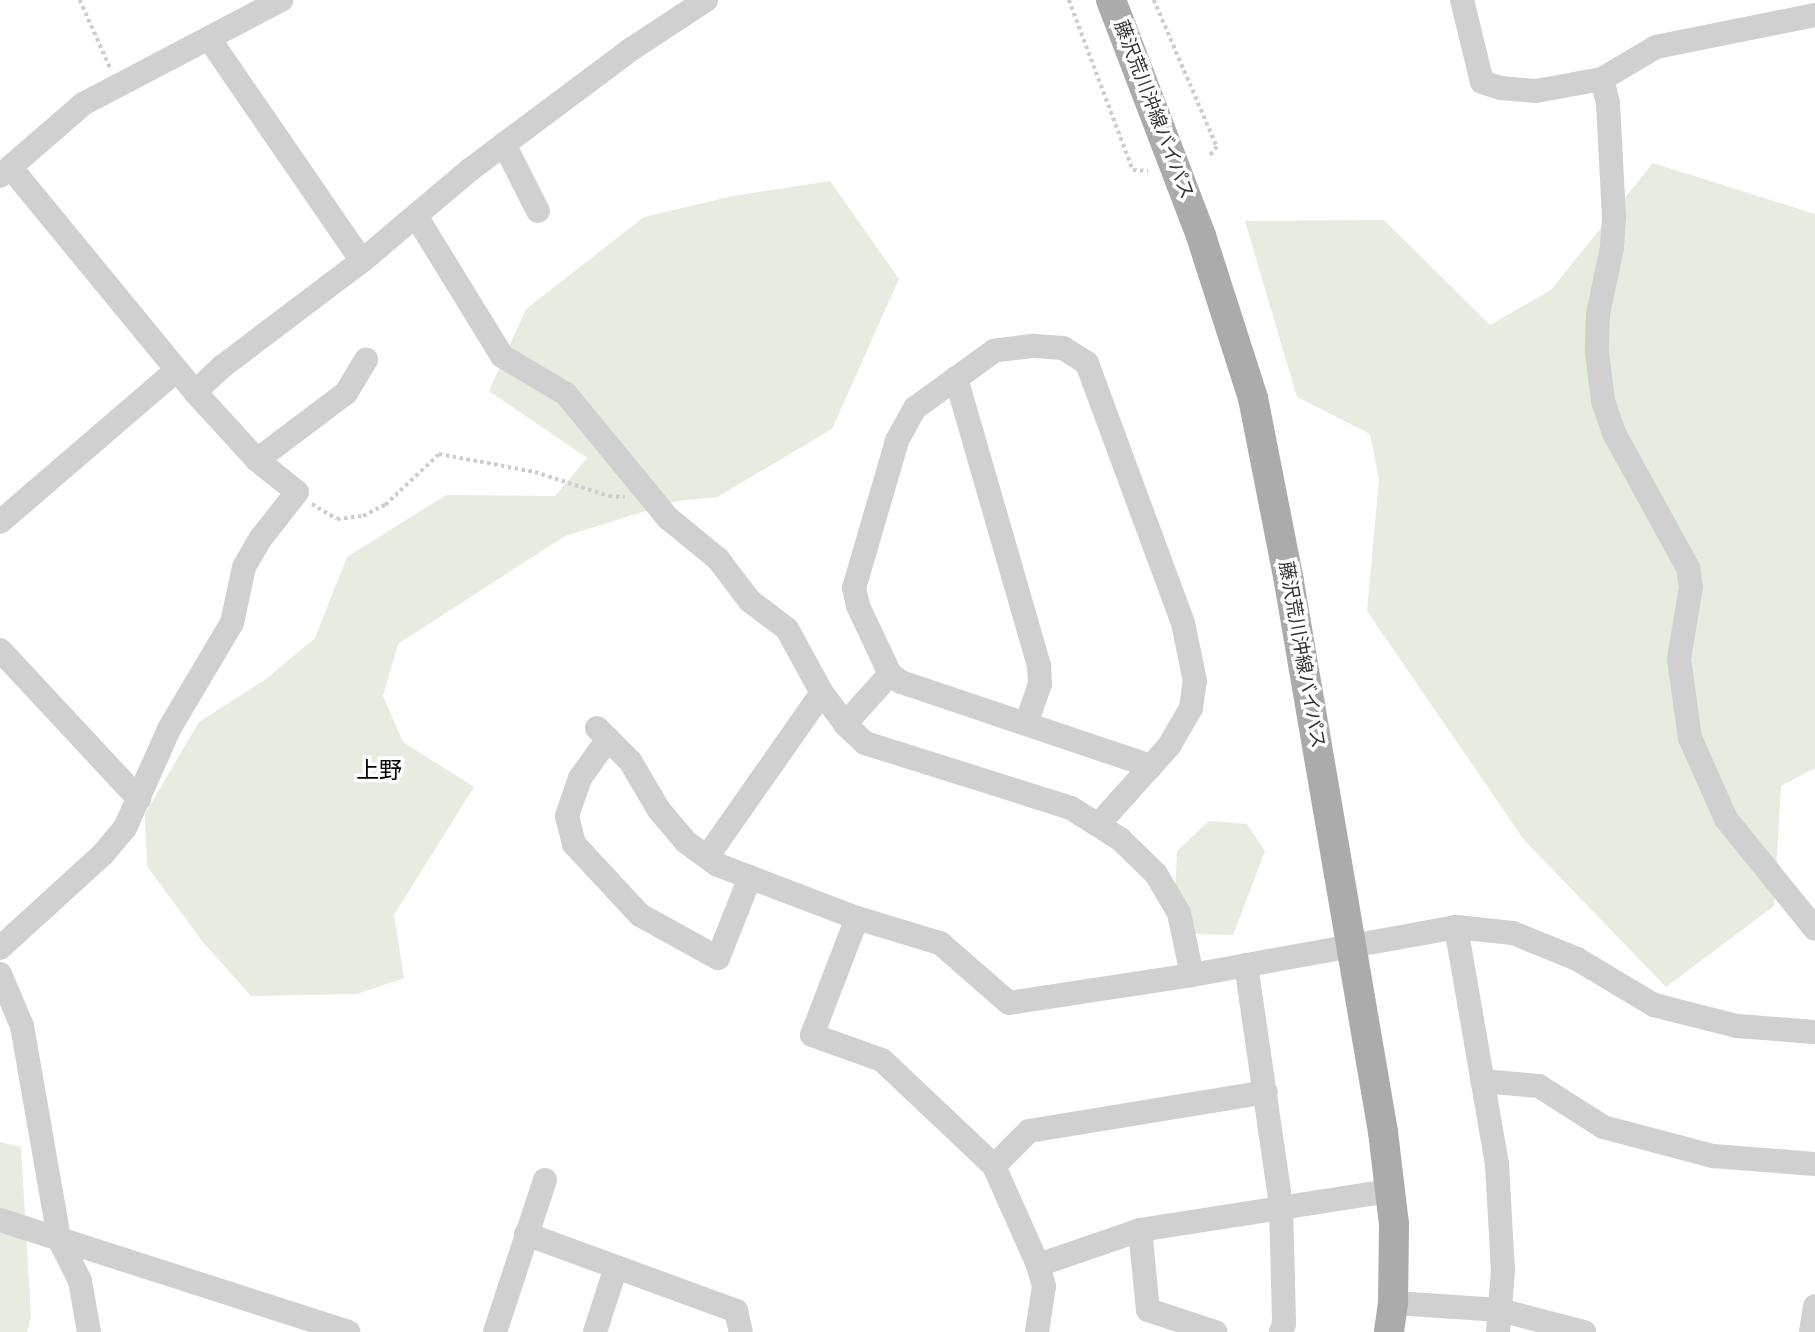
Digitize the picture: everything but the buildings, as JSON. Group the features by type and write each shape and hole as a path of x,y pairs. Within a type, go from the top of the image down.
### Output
{"main road":[{"name":"藤沢荒川沖線バイパス","path":"1111,0 1201,236 1253,398 1274,502 1352,946 1392,1191 1394,1269 1389,1332"}],"street":[{"path":"0,948 103,854 125,828 169,729 232,623 244,567 261,538 297,492 257,460 5,172 83,104 210,40 281,0"},
{"path":"195,392 223,366 362,261 504,144 630,50 706,0"},
{"path":"1462,0 1482,82 1501,88 1536,91 1602,79 1656,47 1815,15"},
{"path":"210,40 362,261"},
{"path":"1602,79 1608,103 1615,217 1612,248 1598,314 1597,352 1603,401 1615,435 1688,568 1691,587 1679,659 1690,738 1726,819 1815,929"},
{"path":"504,144 538,211"},
{"path":"416,216 502,356 566,394 668,518 718,559 750,601 786,629 822,693 845,724 865,743 1071,808 1120,839 1156,874 1179,913 1192,975"},
{"path":"1098,825 1152,766 1170,746 1191,708 1195,681 1183,623 1087,363 1063,348 1032,346 994,351 915,408 897,441 854,587 858,606 890,674 901,681 1152,766"},
{"path":"257,460 346,393 366,360"},
{"path":"0,522 177,370"},
{"path":"956,378 1039,665 1040,684 1026,724"},
{"path":"0,650 139,799"},
{"path":"845,724 890,674"},
{"path":"707,857 822,693"},
{"path":"750,877 718,958 640,915 574,844 567,816 580,778 603,734 630,761 659,810 686,842 718,865 750,877 857,918 940,943 1009,1003 1192,975 1456,927 1513,933 1577,958 1654,1005 1737,1026 1815,1032"},
{"path":"857,918 813,1035 881,1060 994,1166 1038,1265 1044,1286 1037,1332"},
{"path":"1456,927 1501,1202 1503,1270 1499,1321"},
{"path":"1246,965 1281,1206 1284,1324 1281,1332"},
{"path":"0,974 22,1026 59,1239 80,1281 89,1332"},
{"path":"1482,1081 1539,1086 1603,1127 1713,1156 1815,1164"},
{"path":"994,1166 1029,1131 1266,1092"},
{"path":"495,1332 545,1180"},
{"path":"1038,1265 1140,1230 1375,1193"},
{"path":"0,1220 348,1332"},
{"path":"1140,1230 1148,1310 1215,1332"},
{"path":"526,1234 736,1311 741,1332"},
{"path":"594,1332 616,1267"},
{"path":"1410,1304 1499,1321 1584,1332"},
{"path":"1811,1332 1815,1307"}],"path":[{"path":"80,0 118,88"},
{"path":"1069,0 1133,170 1148,171"},
{"path":"1154,0 1217,147 1210,156"},
{"path":"297,492 337,519 363,516 385,505 439,454 535,472 609,496 630,498"}],"shaded area":[{"path":"1653,163 1815,214 1815,768 1781,786 1774,906 1666,987 1524,840 1367,611 1379,480 1370,434 1297,397 1245,221 1384,220 1490,325 1551,290"},
{"path":"830,181 899,279 832,429 717,497 678,501 565,536 398,644 383,696 403,742 474,787 394,915 404,978 357,994 251,996 202,941 147,866 145,814 199,722 266,679 315,638 347,557 446,495 555,496 587,458 489,391 526,309 644,217 733,196"},
{"path":"1209,821 1247,824 1265,851 1233,935 1193,934 1175,895 1177,851"},
{"path":"0,1142 21,1147 31,1316 27,1332 0,1332"}],"district":[{"name":"上野","path":"379,771"}]}
